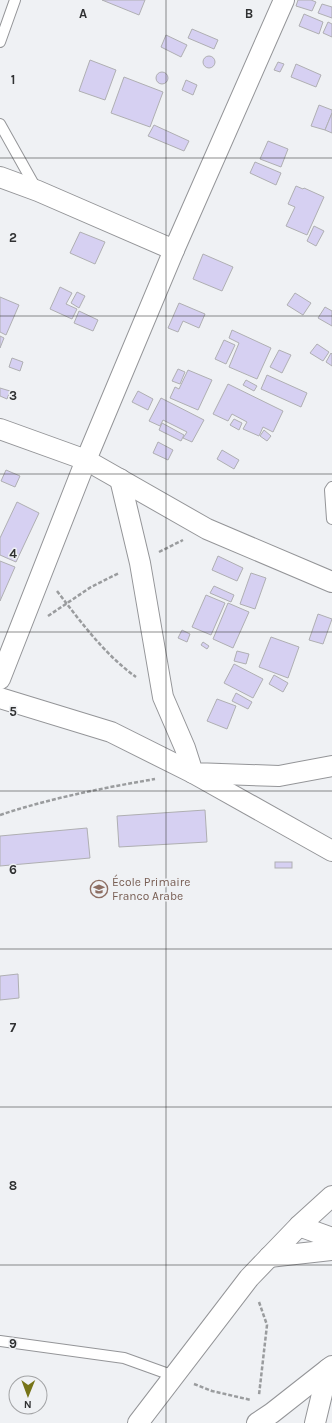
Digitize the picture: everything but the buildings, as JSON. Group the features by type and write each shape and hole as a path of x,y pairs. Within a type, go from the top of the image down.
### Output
{"street":[{"path":"0,679 86,460 174,250 284,0"},
{"path":"0,176 174,250"},
{"path":"0,429 86,460 207,528 332,582"},
{"path":"120,479 140,563 163,697 185,748 193,773"},
{"path":"0,698 111,732 193,773 332,851"},
{"path":"193,773 279,776 332,766"},
{"path":"138,1423 249,1278 299,1226 332,1196"},
{"path":"299,1226 332,1238"},
{"path":"269,1257 332,1250"},
{"path":"257,1423 330,1368"},
{"path":"315,1423 330,1368"}],"lane":[{"path":"0,42 15,0"},
{"path":"0,124 38,191"},
{"path":"332,487 330,490 332,519"},
{"path":"0,1341 124,1358 174,1376"}],"path":[{"path":"48,617 91,587 207,528"},
{"path":"42,572 92,636 124,668 163,697"},
{"path":"0,815 31,805 106,787 193,773"},
{"path":"174,1376 212,1391 258,1402 267,1325 249,1278"}],"place":[{"name":"École Primaire Franco Arabe","path":"99,889"}]}
